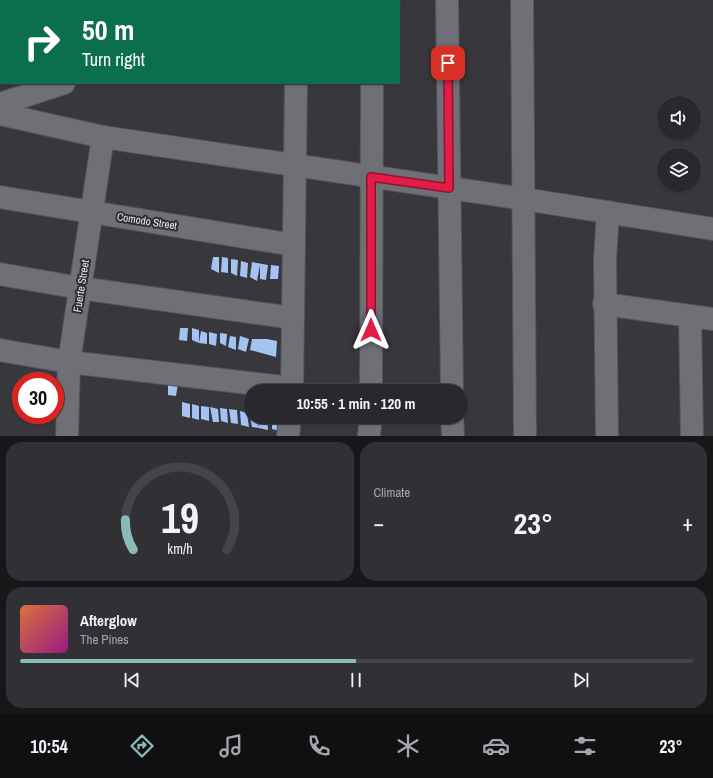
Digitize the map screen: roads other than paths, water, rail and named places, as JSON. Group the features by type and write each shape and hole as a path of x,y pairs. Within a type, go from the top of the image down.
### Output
{"street":[{"path":"447,0 452,384"},
{"path":"522,0 526,436"},
{"path":"0,104 61,84"},
{"path":"292,384 296,84"},
{"path":"371,384 372,84"},
{"path":"0,114 103,137 524,199 713,229"},
{"name":"Fuerte Street","path":"66,436 69,362 103,137"},
{"name":"Comodo Street","path":"0,197 294,245"},
{"path":"607,436 604,304 608,212"},
{"path":"0,274 80,288 293,318"},
{"path":"604,304 713,319"},
{"path":"690,316 692,436"},
{"path":"0,350 69,362 244,384"},
{"path":"288,436 289,424"},
{"path":"369,436 370,424"},
{"path":"452,424 453,436"}]}
